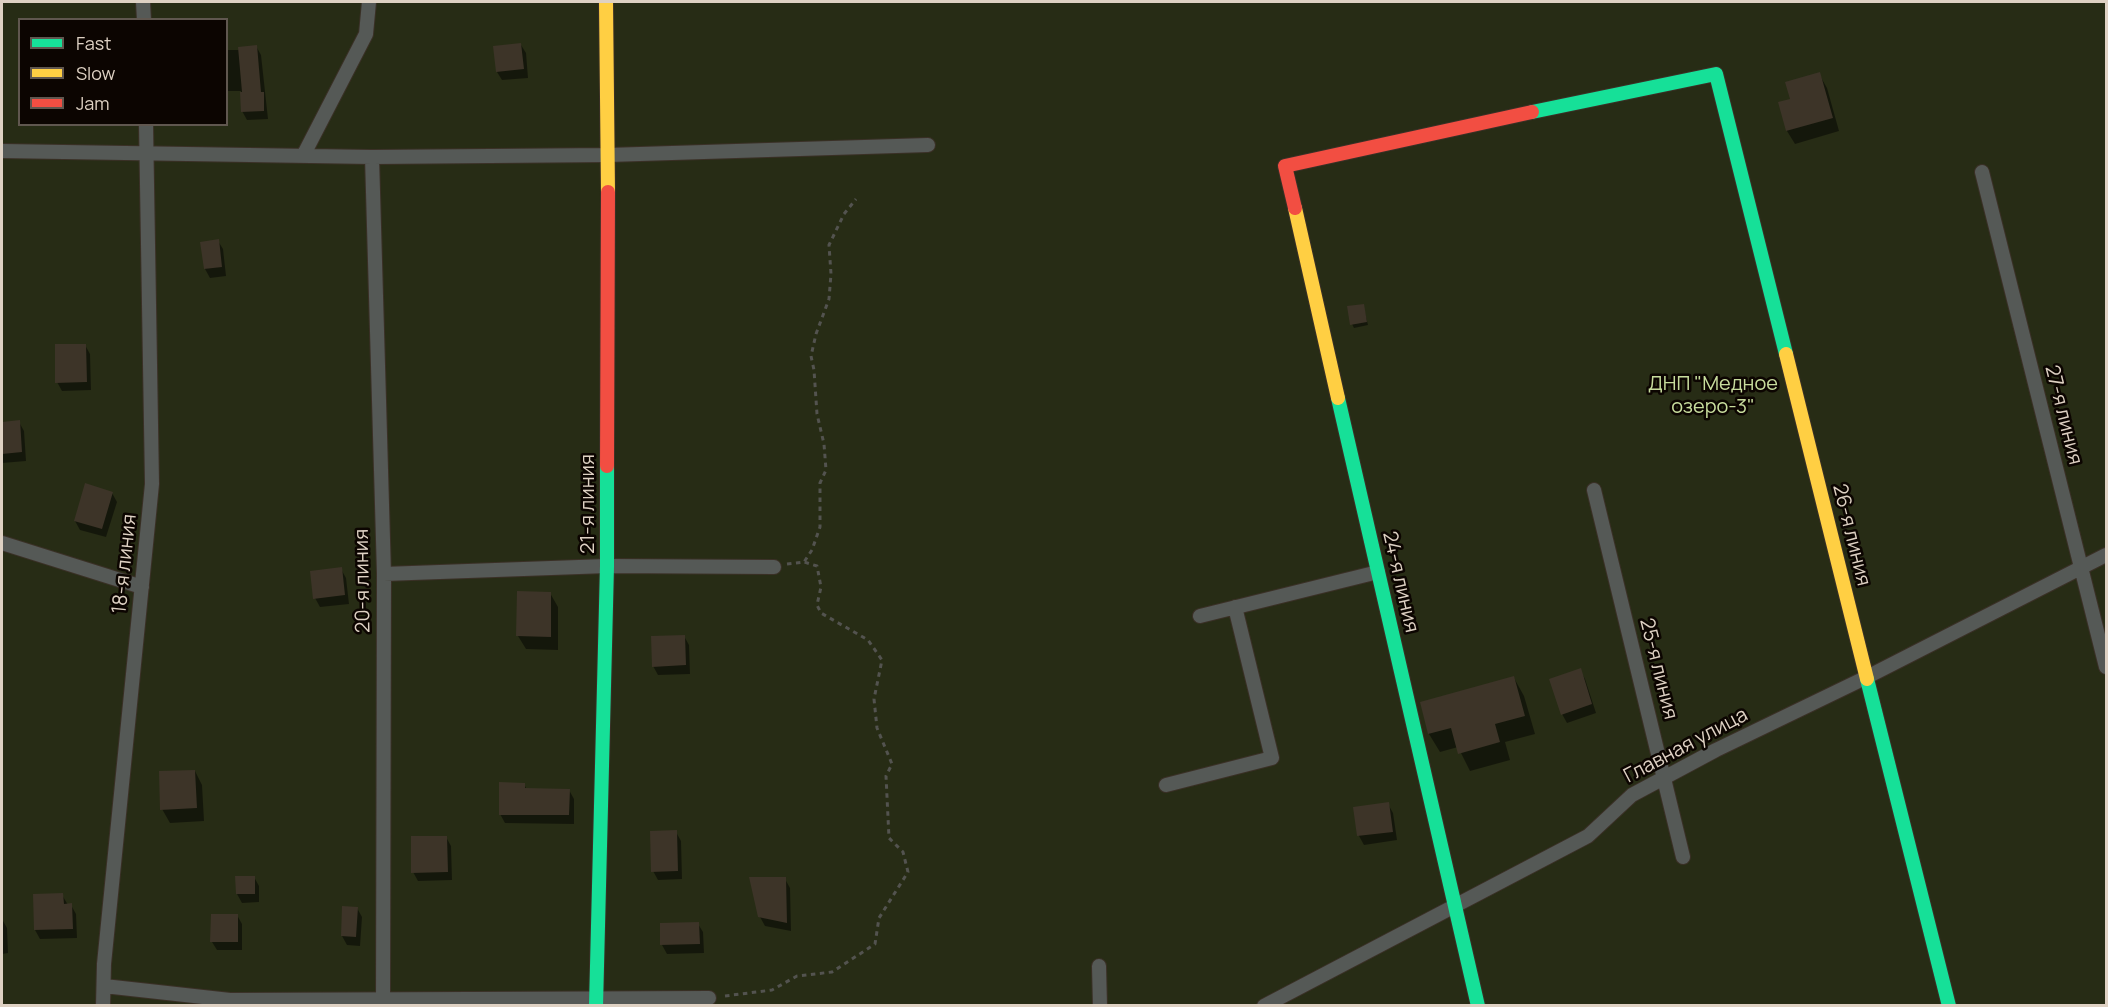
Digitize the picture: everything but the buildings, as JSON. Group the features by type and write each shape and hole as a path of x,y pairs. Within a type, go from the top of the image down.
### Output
{"street":[{"path":"143,2 144,18"},
{"path":"303,156 366,34 369,2"},
{"name":"21-я линия","path":"596,1002 607,566 606,2"},
{"name":"26-я линия","path":"1285,166 1500,118 1716,74 1949,1005"},
{"name":"18-я линия","path":"104,1005 104,964 152,484 146,126"},
{"path":"2,151 372,157 608,155 928,145"},
{"name":"20-я линия","path":"372,157 384,574 383,1003"},
{"name":"24-я линия","path":"1285,166 1478,1005"},
{"name":"27-я линия","path":"1982,172 2106,667"},
{"name":"25-я линия","path":"1594,490 1683,857"},
{"path":"2,543 142,587"},
{"name":"Главная улица","path":"1264,1005 1588,836 1632,795 1716,750 1867,677 2106,555"},
{"path":"384,574 607,566 774,567"},
{"path":"1200,616 1378,572"},
{"path":"1166,785 1272,758 1235,607"},
{"path":"1099,966 1100,1005"},
{"path":"104,986 230,1000 383,1003 596,1002 709,998"}],"path":[{"path":"804,562 812,550 820,527 820,483 826,470 811,356 816,334 829,299 831,274 829,245 844,214 856,199"},
{"path":"709,998 772,990 796,976 832,972 851,960 875,944 879,918 908,872 903,852 889,838 886,776 892,764 877,728 874,699 882,660 868,640 821,613 817,605 821,587 816,566 804,562 774,567"}],"green space":[{"name":"ДНП \"Медное озеро-3\"","path":"2,2 2106,2 2106,1005 2,1006"}],"traffic: fast":[{"path":"1532,112 1716,74 1786,354"},
{"path":"1338,398 1478,1006"},
{"path":"596,1006 607,566 607,466"},
{"path":"1867,679 1949,1006"}],"traffic: slow":[{"path":"606,2 608,192"},
{"path":"1295,208 1338,398"},
{"path":"1786,354 1867,679"}],"traffic: jam":[{"path":"1295,208 1285,166 1532,112"},
{"path":"607,466 608,192"}]}
